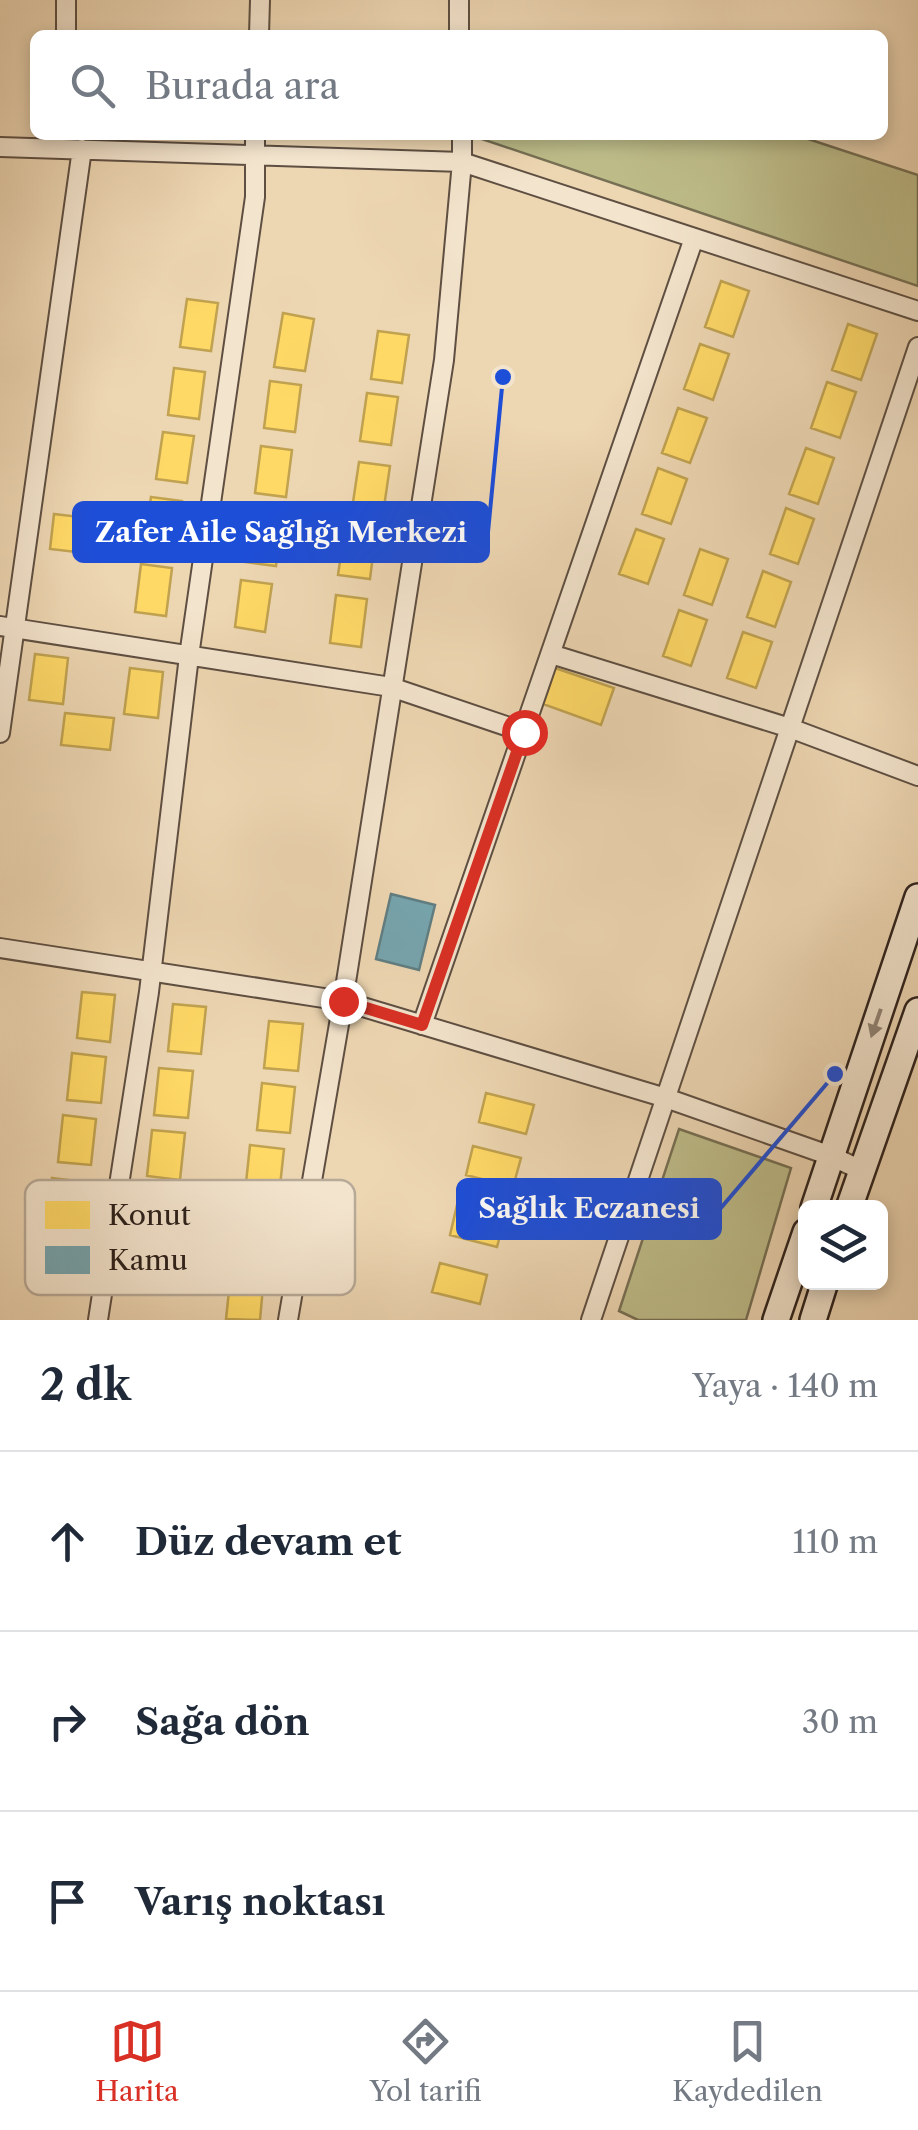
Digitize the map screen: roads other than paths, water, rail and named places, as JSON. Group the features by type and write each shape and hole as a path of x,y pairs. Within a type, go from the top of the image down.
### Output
{"main road":[{"path":"817,1200 918,897"},
{"path":"852,1200 918,1010"},
{"path":"776,1320 798,1255"},
{"path":"813,1320 822,1290"}],"street":[{"path":"66,0 66,30"},
{"path":"259,30 260,0"},
{"path":"459,0 460,30"},
{"path":"119,1180 255,197 256,140"},
{"path":"312,1180 444,360 462,140"},
{"path":"0,733 7,627 71,144"},
{"path":"0,146 71,144 462,162 918,311"},
{"path":"422,1025 694,238"},
{"path":"591,1320 918,347"},
{"path":"7,627 391,688 524,732"},
{"path":"551,654 790,728 918,776"},
{"path":"0,948 343,1001 666,1098 861,1170"},
{"path":"98,1320 102,1295"},
{"path":"288,1320 292,1295"}],"place":[{"name":"Zafer Aile Sağlığı Merkezi","path":"503,377"},
{"name":"Sağlık Eczanesi","path":"835,1074"}]}
